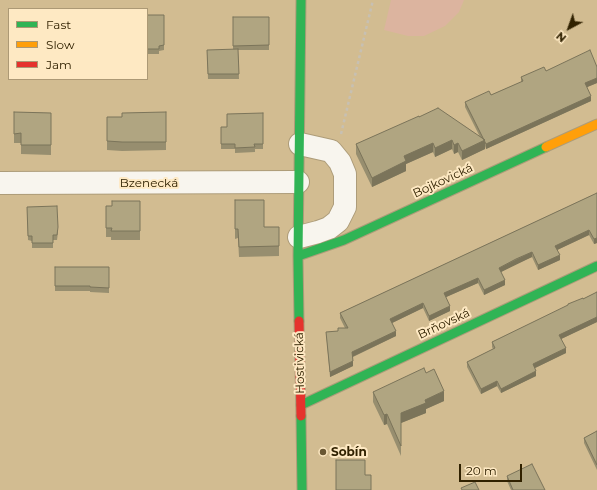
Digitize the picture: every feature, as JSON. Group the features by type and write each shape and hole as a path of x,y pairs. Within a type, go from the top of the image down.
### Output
{"street":[{"name":"Hostivická","path":"301,0 298,246 302,490"},
{"name":"Bojkovická","path":"298,246 344,240 597,124"},
{"path":"298,246 318,232 329,228 338,221 346,207 345,174 340,162 331,152 300,144"},
{"name":"Bzenecká","path":"0,183 298,182"},
{"name":"Brňovská","path":"301,405 597,266"}],"path":[{"path":"341,134 374,0"}],"shaded area":[{"path":"391,0 464,0 459,12 445,26 424,36 408,36 384,30"}],"building":[{"path":"148,15 164,15 164,45 159,46 159,49 148,49"},
{"path":"233,17 269,17 269,45 233,46"},
{"path":"238,49 239,74 208,74 207,50"},
{"path":"590,50 597,67 597,78 585,83 591,96 486,144 465,102 489,91 491,95 523,81 521,77 544,67 546,71"},
{"path":"438,108 485,140 462,151 458,143 454,145 452,140 435,148 433,143 404,156 406,161 372,178 356,144"},
{"path":"14,112 51,113 51,145 21,145 21,133 14,134"},
{"path":"166,112 166,142 107,141 107,117 122,117 122,113"},
{"path":"263,113 263,144 254,144 255,147 235,148 235,144 221,144 221,127 227,127 227,114"},
{"path":"597,193 597,238 594,239 589,230 555,246 560,255 538,265 532,252 516,259 499,268 505,280 484,290 478,278 444,293 450,306 429,316 423,303 390,319 396,331 352,352 353,361 330,372 326,332 338,331 338,328 348,328 340,313"},
{"path":"235,200 264,200 264,227 279,227 279,246 239,247 238,229 235,229"},
{"path":"112,201 140,201 140,231 111,231 112,228 106,228 106,206 112,206"},
{"path":"57,206 58,227 57,235 53,235 53,243 32,243 32,236 28,236 27,207"},
{"path":"55,267 109,267 109,288 90,286 55,286"},
{"path":"597,292 597,317 559,335 566,348 533,364 536,371 501,389 497,381 481,389 467,362 495,348 492,342 568,304"},
{"path":"424,368 426,373 434,369 444,391 425,400 426,403 401,413 401,446 387,414 384,415 373,392"},
{"path":"597,431 597,465 584,438"},
{"path":"336,460 365,460 365,475 371,475 371,490 336,490"},
{"path":"532,464 545,490 513,490 507,476"},
{"path":"475,482 479,490 462,490 461,488"}],"traffic: fast":[{"path":"299,321 298,256 301,0"},
{"path":"298,256 344,240 546,147"},
{"path":"301,405 597,266"},
{"path":"301,416 302,490"}],"traffic: slow":[{"path":"546,147 597,124"}],"traffic: jam":[{"path":"299,321 301,416"}],"place":[{"name":"Sobín","path":"323,452"}]}
